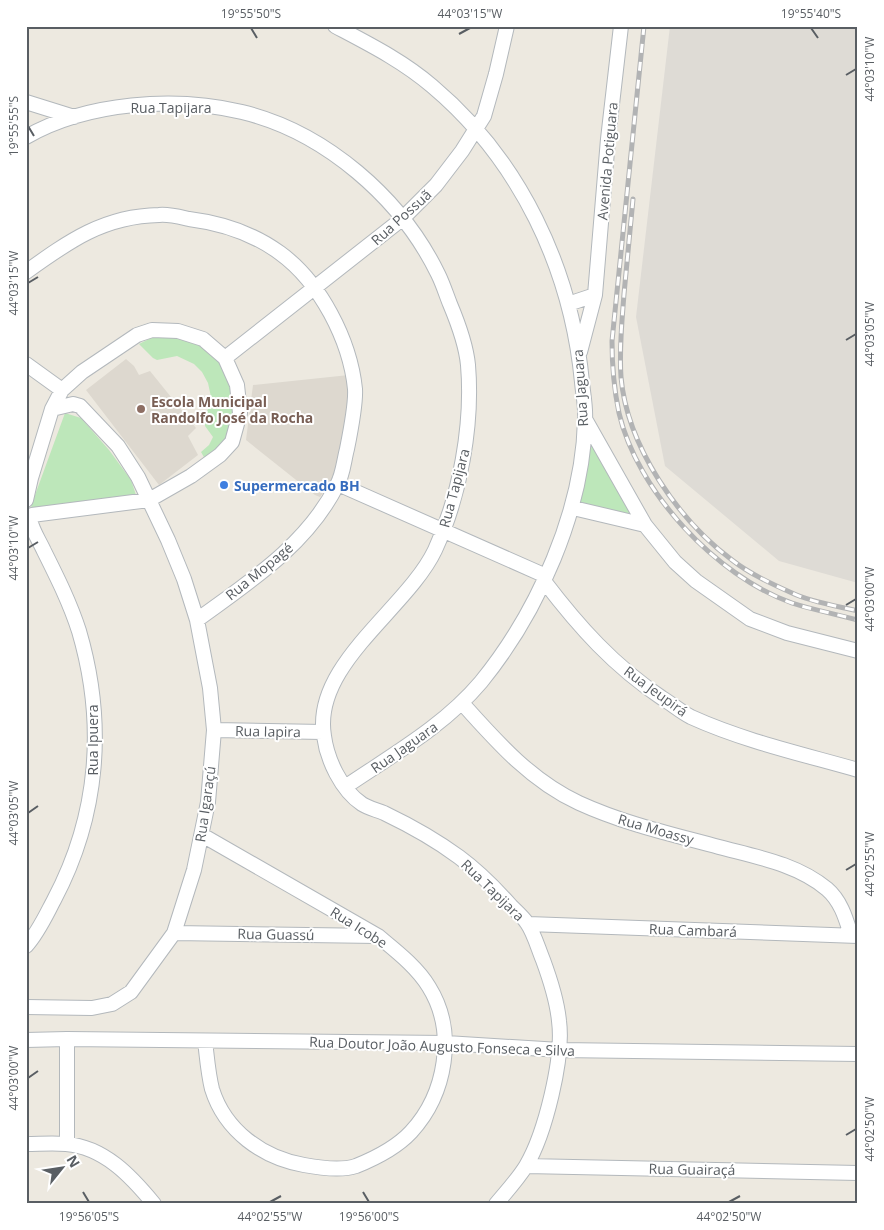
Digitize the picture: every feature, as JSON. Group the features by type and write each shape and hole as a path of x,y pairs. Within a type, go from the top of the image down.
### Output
{"street":[{"name":"Rua Jaguara","path":"334,26 395,59 431,85 476,129 503,163 532,210 552,252 568,304 579,354 585,419 573,508 528,615 506,649 462,703 432,728 345,787"},
{"name":"Rua Possuã","path":"225,358 402,219 436,185 462,151 484,116 507,26"},
{"name":"Avenida Potiguara","path":"579,354 595,295 620,26"},
{"path":"26,102 74,117"},
{"name":"Rua Tapijara","path":"26,137 44,127 74,117 121,107 172,104 219,107 259,116 300,134 332,152 372,184 418,240 438,274 457,320 468,361 469,404 466,444 456,486 443,531 419,578 352,653 333,683 326,704 323,732 330,758 345,787 362,804 384,813 423,834 459,857 496,889 528,924 546,967 555,997 560,1024 560,1050 545,1122 526,1166 496,1204"},
{"name":"Rua Mopagé","path":"26,272 66,243 97,227 160,214 207,221 241,232 280,253 294,264 323,302 340,333 347,351 355,390 349,437 338,484 317,517 288,550 197,620"},
{"path":"568,304 595,295"},
{"path":"26,500 52,409 62,390 82,372 137,335 152,330 178,331 203,339 225,358 237,385 240,413 232,442 220,455 205,467 149,500 29,520"},
{"path":"26,364 62,390"},
{"name":"Rua Igaraçú","path":"26,1007 92,1008 112,1004 131,992 174,933 194,870 202,835 208,802 214,730 210,688 197,620 174,556 138,477 118,446 80,406 73,404 52,409"},
{"path":"585,419 645,525 675,562 696,581 750,618 787,633 858,651"},
{"name":"Rua Jeupirá","path":"338,484 545,578 567,611 602,650 645,686 690,716 736,734 858,770"},
{"path":"573,508 645,525"},
{"name":"Rua Ipuera","path":"26,946 49,910 66,878 80,840 91,791 95,752 95,713 89,671 78,630 62,586 29,520"},
{"name":"Rua Moassy","path":"462,703 497,742 532,774 578,802 627,823 766,859 802,871 829,890 844,910 854,936"},
{"name":"Rua Iapira","path":"214,730 323,732"},
{"name":"Rua Icobe","path":"202,835 378,936 406,961 429,988 442,1018 446,1043 440,1080 436,1092 411,1132 384,1152 355,1166 324,1169 292,1163 263,1152 238,1131 219,1106 213,1091 208,1074 205,1040"},
{"name":"Rua Cambará","path":"528,924 854,936"},
{"name":"Rua Guassú","path":"174,933 378,936"},
{"path":"67,1039 67,1144"},
{"name":"Rua Doutor João Augusto Fonseca e Silva","path":"26,1040 446,1043 560,1050 858,1054"},
{"path":"26,1144 67,1144 85,1148 104,1157 123,1170 136,1182 154,1204"},
{"name":"Rua Guairaçá","path":"526,1166 858,1173"}],"shaded area":[{"path":"670,26 858,26 858,583 779,561 665,466 636,317"},
{"name":"Escola Municipal Randolfo José da Rocha","path":"126,359 134,366 139,375 150,371 196,428 188,436 198,455 159,485 86,390"},
{"path":"349,375 350,418 333,479 320,497 246,440 253,385"}],"green space":[{"path":"155,336 178,336 201,344 222,361 233,389 234,418 228,437 205,459 201,452 209,445 213,437 205,426 211,397 208,383 202,372 194,364 177,356 157,360 139,344"},
{"path":"65,413 81,418 109,450 131,480 137,498 34,511 31,506"},
{"path":"588,434 635,517 577,503"}],"railway":[{"path":"644,26 612,341 616,395 619,413 628,442 643,472 662,500 684,527 709,552 735,573 763,590 792,603 858,620"},
{"path":"633,199 622,314 620,367 625,403 633,429 645,455 675,503 693,524 732,560 746,570 799,596 858,611"}],"place":[{"name":"Escola Municipal Randolfo José da Rocha","path":"141,409"},
{"name":"Supermercado BH","path":"224,485"}]}
